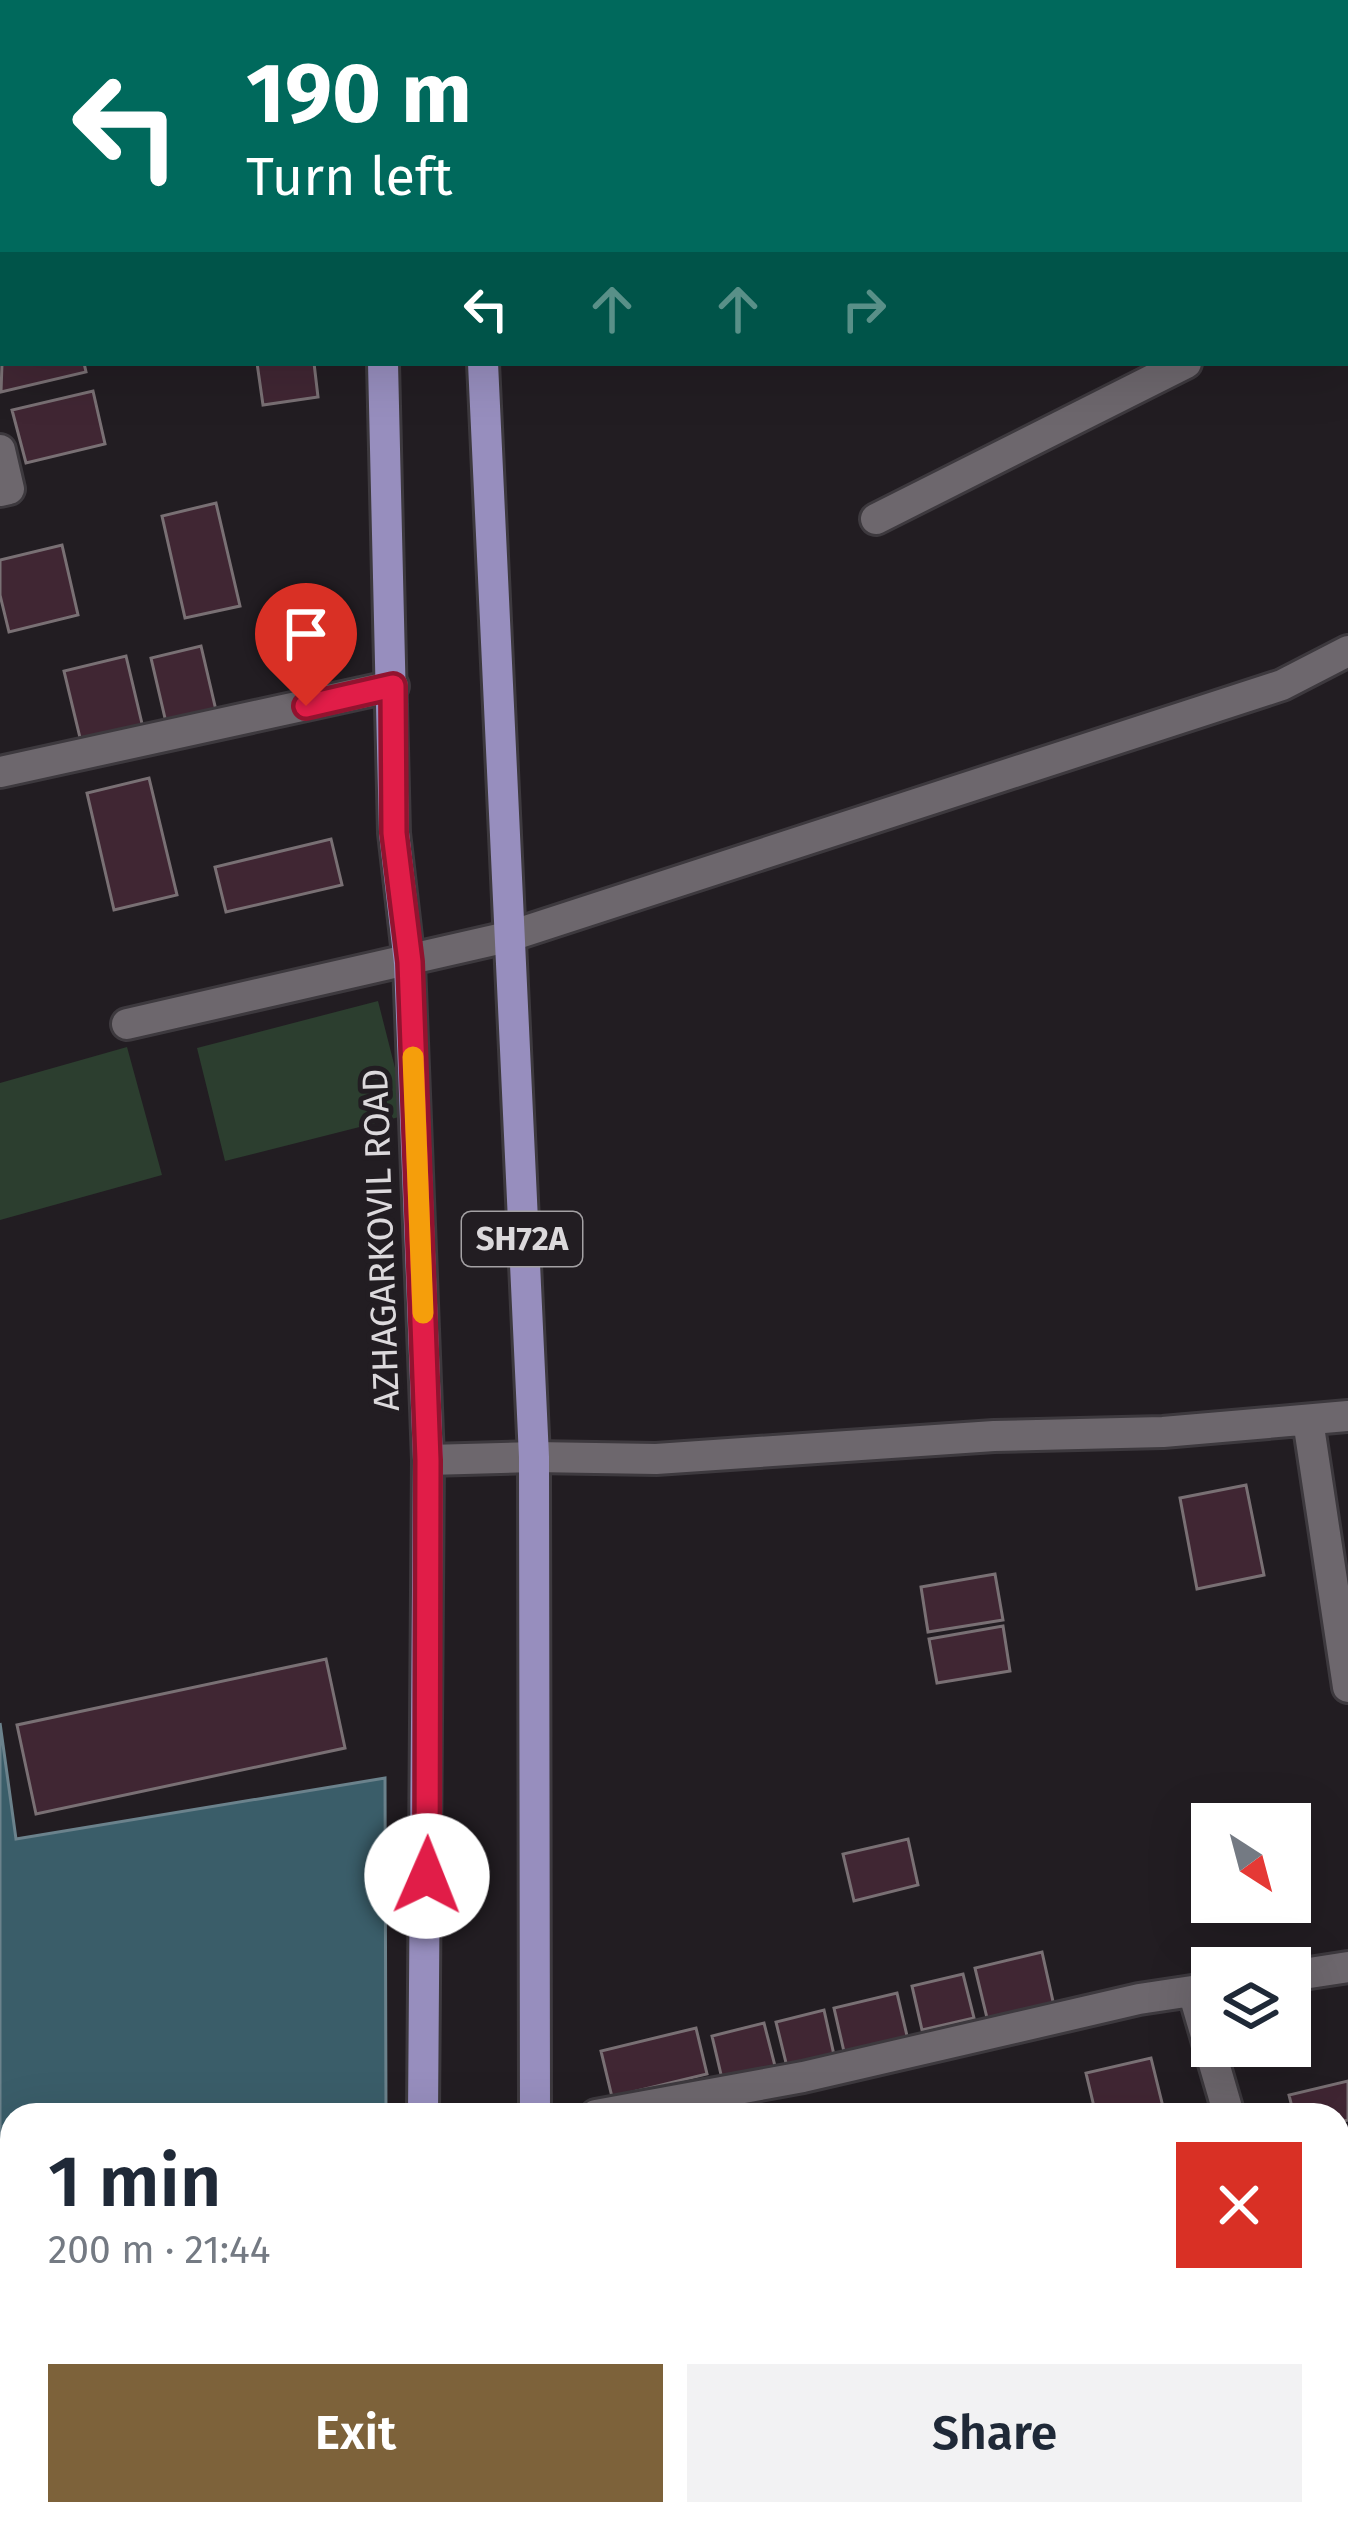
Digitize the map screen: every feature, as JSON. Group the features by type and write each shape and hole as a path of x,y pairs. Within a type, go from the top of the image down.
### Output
{"main road":[{"name":"AZHAGARKOVIL ROAD","path":"383,366 394,833 410,962 428,1460 423,2103"},
{"name":"SH72A","path":"483,366 534,1457 535,2103"}],"street":[{"path":"876,519 1180,366"},
{"path":"0,450 8,489 0,491"},
{"path":"127,1024 507,938 1282,685 1348,651"},
{"path":"0,772 393,686"},
{"path":"428,1460 656,1459 1348,1416"},
{"path":"1308,1420 1348,1688"},
{"path":"1311,1973 1348,1967"},
{"path":"661,2103 803,2077 1191,1992"},
{"path":"1219,2067 1226,2103"}],"green space":[{"path":"378,1001 407,1115 225,1161 197,1048"},
{"path":"127,1047 162,1175 0,1220 0,1083"}],"water":[{"path":"0,1723 16,1839 385,1778 386,2103 0,2103"}],"building":[{"path":"2,366 85,366 86,372 1,392"},
{"path":"257,366 314,366 318,397 263,405"},
{"path":"93,391 105,444 26,463 12,410"},
{"path":"216,503 240,606 185,618 162,516"},
{"path":"62,545 78,615 9,632 0,595 0,560"},
{"path":"201,646 218,719 168,731 151,658"},
{"path":"126,656 144,732 82,746 64,671"},
{"path":"149,778 177,895 114,910 87,793"},
{"path":"331,839 342,885 226,912 215,867"},
{"path":"1246,1485 1264,1575 1197,1589 1180,1498"},
{"path":"995,1574 1003,1620 928,1632 921,1587"},
{"path":"1003,1626 1010,1671 937,1683 929,1639"},
{"path":"326,1659 345,1748 36,1814 17,1725"},
{"path":"908,1839 918,1885 854,1901 843,1854"},
{"path":"1042,1952 1054,2006 988,2022 975,1968"},
{"path":"963,1974 974,2018 922,2030 912,1986"},
{"path":"897,1993 908,2040 845,2056 834,2008"},
{"path":"824,2010 834,2055 787,2067 776,2022"},
{"path":"764,2023 776,2070 723,2083 712,2036"},
{"path":"696,2028 707,2074 612,2097 601,2051"},
{"path":"1151,2058 1162,2103 1093,2103 1086,2073"},
{"path":"1348,2081 1348,2103 1291,2103 1289,2095"}],"slow traffic":[{"path":"413,1057 423,1313"}],"route":[{"path":"306,706 393,686 394,833 410,962 428,1460 427,1876"}]}
